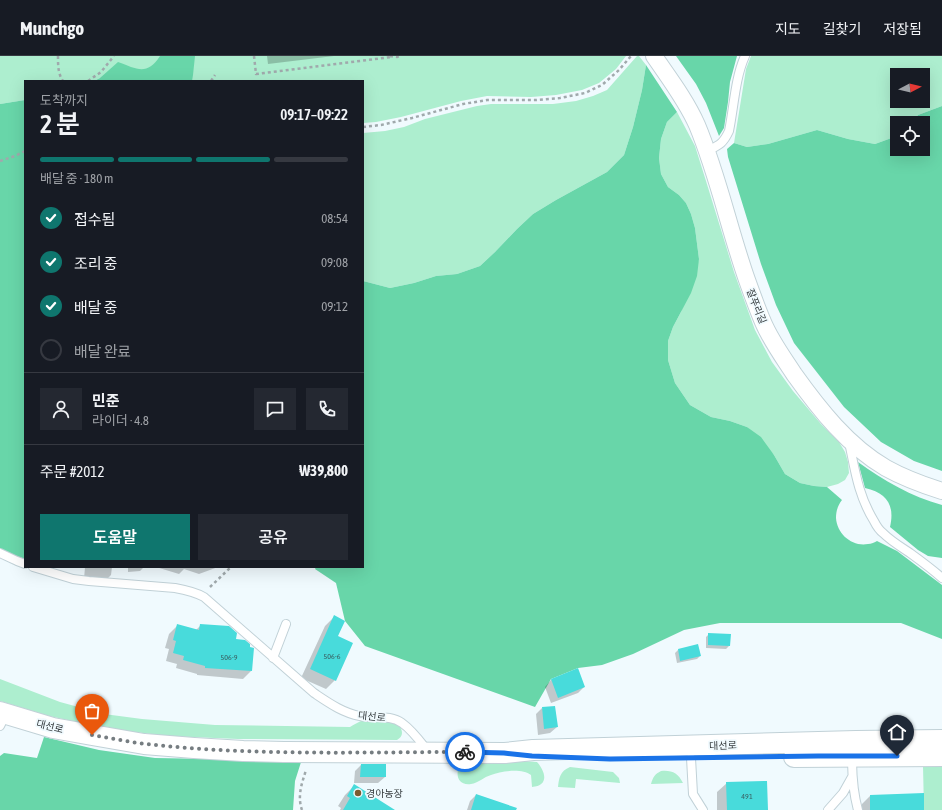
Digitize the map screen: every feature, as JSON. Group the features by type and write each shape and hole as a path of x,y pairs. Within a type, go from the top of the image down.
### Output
{"street":[{"name":"잘푸리길","path":"654,56 678,90 696,123 707,151 747,279 764,323 778,350 808,393 841,433 863,452 886,468 920,484 942,491"},
{"name":"대선로","path":"2,717 53,728 144,744 243,751 504,753 532,756 610,759 942,756"},
{"name":"대선로","path":"504,753 533,750 942,740"}],"lane":[{"path":"707,151 725,140 729,131 738,75 745,56"},
{"path":"849,439 862,499 877,526 883,533 942,578"},
{"path":"0,553 24,564"},
{"name":"대선로","path":"36,568 73,579 176,588 200,595 208,600 314,693 332,705 349,713 361,716 395,719 403,723 411,730 428,752"},
{"path":"273,658 286,624"},
{"path":"852,756 852,777 858,810"},
{"path":"691,758 693,794 703,810"},
{"path":"828,810 842,793 852,777"}],"path":[{"path":"58,56 58,70 62,80"},
{"path":"89,80 101,72 114,56"},
{"path":"254,56 256,74 390,56 400,56"},
{"path":"364,127 381,125 463,104 487,100 536,100 560,98 585,93 602,85 619,70 631,56"},
{"path":"212,80 215,75"},
{"path":"0,161 24,152"},
{"path":"200,595 230,568"},
{"path":"302,810 299,803 302,782 312,752"}],"green space":[{"path":"0,56 626,56 616,69 599,83 582,90 556,95 531,97 487,96 461,101 401,117 364,123 364,80 127,80 100,78 96,80 24,80 24,100 0,104"},
{"path":"160,56 195,56 192,80 96,80 118,62 136,68 146,69"},
{"path":"637,56 639,56 646,65 642,90 633,127 624,155 607,172 533,214 480,266 457,274 436,276 414,283 390,288 364,281 364,133 404,127 425,119 477,106 491,104 553,104 576,101 607,90"},
{"path":"676,56 737,56 730,82 724,128 719,136 706,103 696,84"},
{"path":"751,56 942,56 942,106 917,116 890,116 890,139 875,144 848,139 817,130 768,144 747,147 734,143 746,69"},
{"path":"646,65 677,112 667,122 661,139 659,158 661,174 668,187 679,195 686,203 691,214 695,228 699,259 697,276 691,293 673,327 668,341 668,360 675,383 690,405 711,417 730,421 747,427 761,437 785,474 800,483 827,487 842,500 836,513 836,518 839,529 846,538 862,544 870,544 877,541 897,551 942,585 942,639 901,623 720,623 684,630 633,654 602,665 578,668 551,679 535,707 365,646 345,621 336,583 315,569 364,568 364,281 390,288 414,283 436,276 457,274 480,266 533,214 607,172 624,155 633,127 642,90"},
{"path":"24,100 24,559 9,554 0,548 0,104"},
{"path":"942,106 942,471 914,461 881,442 844,407 794,343 776,305 761,264 728,157 727,149 734,143 747,147 768,144 817,130 848,139 875,144 890,139 890,156 930,156 930,116 917,116"},
{"path":"677,112 695,146 734,272 755,330 772,362 793,391 821,424 839,442 845,452 849,473 845,480 838,484 827,487 814,486 800,483 785,474 774,455 747,427 730,421 711,417 690,405 675,383 668,360 668,341 681,312 699,259 695,228 691,214 686,203 679,195 668,187 661,174 659,158 661,139 667,122"},
{"path":"858,462 898,487 931,502 942,505 942,558 928,556 918,550 890,527 891,512 888,501 879,493 865,488"},
{"path":"0,679 60,702 104,714 142,719 215,725 350,727 363,721 386,721 395,723 399,726 402,734 397,740 238,739 168,736 109,729 49,716 0,701"},
{"path":"44,737 99,750 155,758 302,759 295,781 293,810 0,810 0,756 4,753 37,758"},
{"path":"508,760 537,762 544,774 543,781 541,784 532,787 531,775 522,771 506,771 488,776 471,784 462,783 458,778 458,770 461,762"},
{"path":"923,766 942,766 942,810 924,810"},
{"path":"570,767 613,772 619,778 620,783 576,779 575,788 558,787 562,773"},
{"path":"661,771 674,773 683,783 651,784 654,776"}],"building":[{"path":"334,615 345,621 338,636 353,643 336,681 310,669"},
{"path":"177,624 199,630 200,624 229,626 237,633 236,639 245,640 250,644 250,647 254,648 252,671 205,668 205,666 183,660 184,656 173,653 176,641 173,640"},
{"path":"708,633 731,634 730,646 708,645"},
{"path":"698,644 701,656 680,661 678,649"},
{"path":"578,668 585,687 558,698 551,679"},
{"path":"555,706 558,727 544,729 542,707"},
{"path":"361,764 386,764 386,777 360,777"},
{"path":"767,781 768,810 727,810 726,782"},
{"name":"경아농장","path":"354,784 395,810 343,810 350,798 347,796"},
{"path":"924,793 924,810 870,810 870,795"},
{"path":"476,794 517,808 516,810 471,810"}],"way so far":[{"path":"92,735 144,744 243,751 465,752"}],"place":[{"name":"경아농장","path":"358,793"}],"route":[{"path":"465,752 610,759 897,756"}]}
